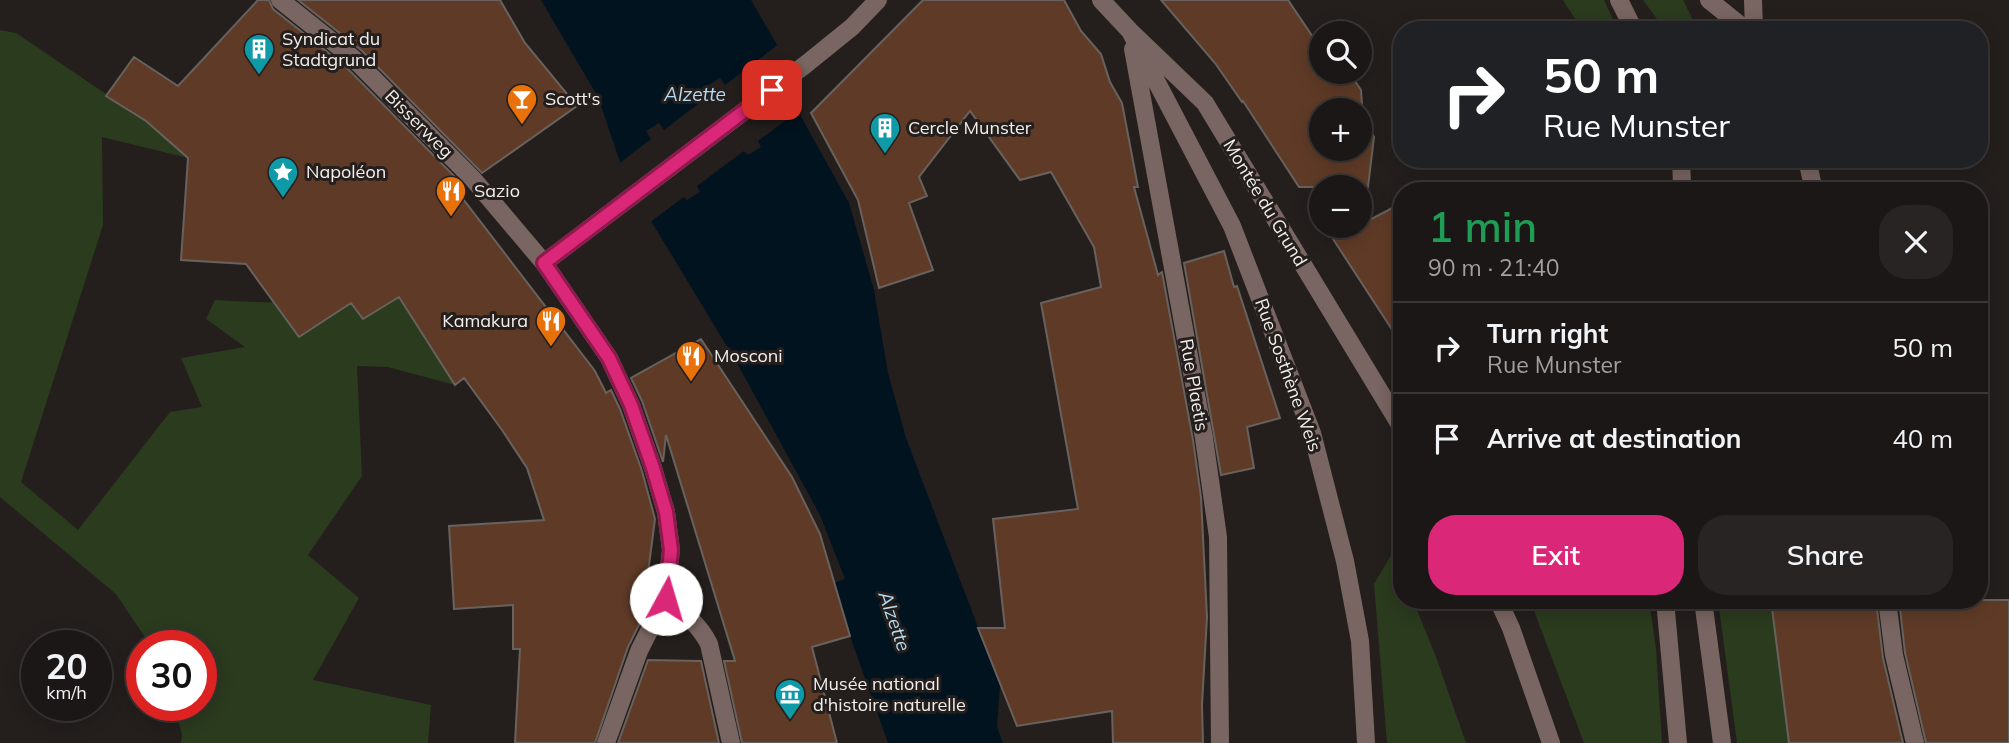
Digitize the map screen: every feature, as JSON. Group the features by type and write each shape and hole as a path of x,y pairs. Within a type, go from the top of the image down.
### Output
{"street":[{"name":"Bisserweg","path":"280,0 353,58 473,179 544,263 609,358 631,405 666,512 671,550 666,599"},
{"path":"544,263 805,65 852,27 878,0"},
{"name":"Montée du Grund","path":"1101,0 1130,32 1205,103 1393,413"},
{"path":"1619,0 1630,21"},
{"path":"1710,0 1735,21"},
{"path":"1753,0 1754,21"},
{"name":"Rue Plaetis","path":"1130,32 1201,425 1218,537 1220,743"},
{"name":"Rue Sosthène Weis","path":"1130,32 1232,226 1312,433 1345,561 1360,641 1366,743"},
{"path":"606,743 639,651 666,599 703,631 709,644 731,743"},
{"path":"1502,609 1551,743"},
{"path":"1666,609 1678,743"},
{"path":"1704,609 1721,743"},
{"path":"1888,609 1894,656 1915,743"}],"green space":[{"path":"1563,0 1604,0 1614,21 1576,21"},
{"path":"1643,0 1683,0 1694,21 1658,21"},
{"path":"0,30 16,33 146,121 188,158 102,137 103,225 21,482 78,530 170,412 202,407 181,358 245,347 206,319 215,300 307,303 399,297 455,385 388,367 357,366 362,476 308,555 359,598 313,680 431,705 428,743 181,743 178,721 217,721 217,630 140,630 116,594 0,497"},
{"path":"1393,552 1393,609 1417,609 1466,743 1387,743 1374,584"},
{"path":"1533,609 1650,609 1656,649 1662,743 1584,743"},
{"path":"1719,609 1772,609 1789,743 1737,743"}],"water":[{"name":"Alzette","path":"541,0 751,0 777,45 798,111 849,203 874,290 888,373 906,438 1000,685 997,727 1003,743 888,743 834,583 845,579 820,515 737,363 651,221 620,162 598,97"}],"pier":[{"path":"780,43 801,109 758,141 761,147 748,155 744,151 697,186 700,192 687,200 684,197 649,223 617,165 651,139 646,131 659,123 664,130 711,94 707,86 720,78 725,85"}],"building":[{"path":"258,0 269,0 273,9 345,66 464,186 457,191 595,371 606,393 611,390 620,409 642,471 655,519 642,619 628,647 595,743 515,743 520,649 513,649 513,605 454,609 449,526 544,520 527,468 464,378 455,385 399,297 363,319 351,303 299,337 246,264 181,260 188,158 146,121 106,96 134,57 178,86"},
{"path":"298,0 500,0 525,43 577,106 482,173 361,50"},
{"path":"923,0 1064,0 1081,31 1101,54 1110,82 1122,103 1138,187 1134,187 1158,275 1162,272 1201,497 1207,617 1202,705 1203,743 1113,743 1112,711 1017,726 978,628 1005,628 993,519 1078,509 1041,303 1101,287 1094,247 1051,172 1020,180 970,111 919,177 927,196 909,203 933,270 879,288 858,200 811,113"},
{"path":"1161,0 1288,0 1309,31 1309,84 1357,84 1361,90 1362,98 1309,98 1309,161 1371,161 1369,175 1309,175 1309,187 1299,187 1215,63"},
{"path":"1393,208 1393,331 1333,239 1372,238 1372,219"},
{"path":"1224,251 1280,418 1247,427 1254,468 1221,475 1184,263"},
{"path":"701,339 792,477 820,534 850,636 812,647 837,743 742,743 724,661 735,661 666,435 663,462 631,378"},
{"path":"1988,600 2009,600 2009,743 1926,743 1905,653 1900,609 1988,609"},
{"path":"1772,609 1877,609 1883,658 1903,743 1789,743"},
{"path":"648,660 701,661 719,743 618,743"}],"place":[{"name":"Syndicat du Stadtgrund","path":"259,76"},
{"name":"Scott's","path":"522,126"},
{"name":"Cercle Munster","path":"885,155"},
{"name":"Napoléon","path":"283,199"},
{"name":"Sazio","path":"451,218"},
{"name":"Kamakura","path":"551,348"},
{"name":"Mosconi","path":"691,383"},
{"name":"Musée national d'histoire naturelle","path":"790,721"}],"route":[{"path":"666,599 671,550 666,512 631,405 609,358 544,263 772,90"}]}
